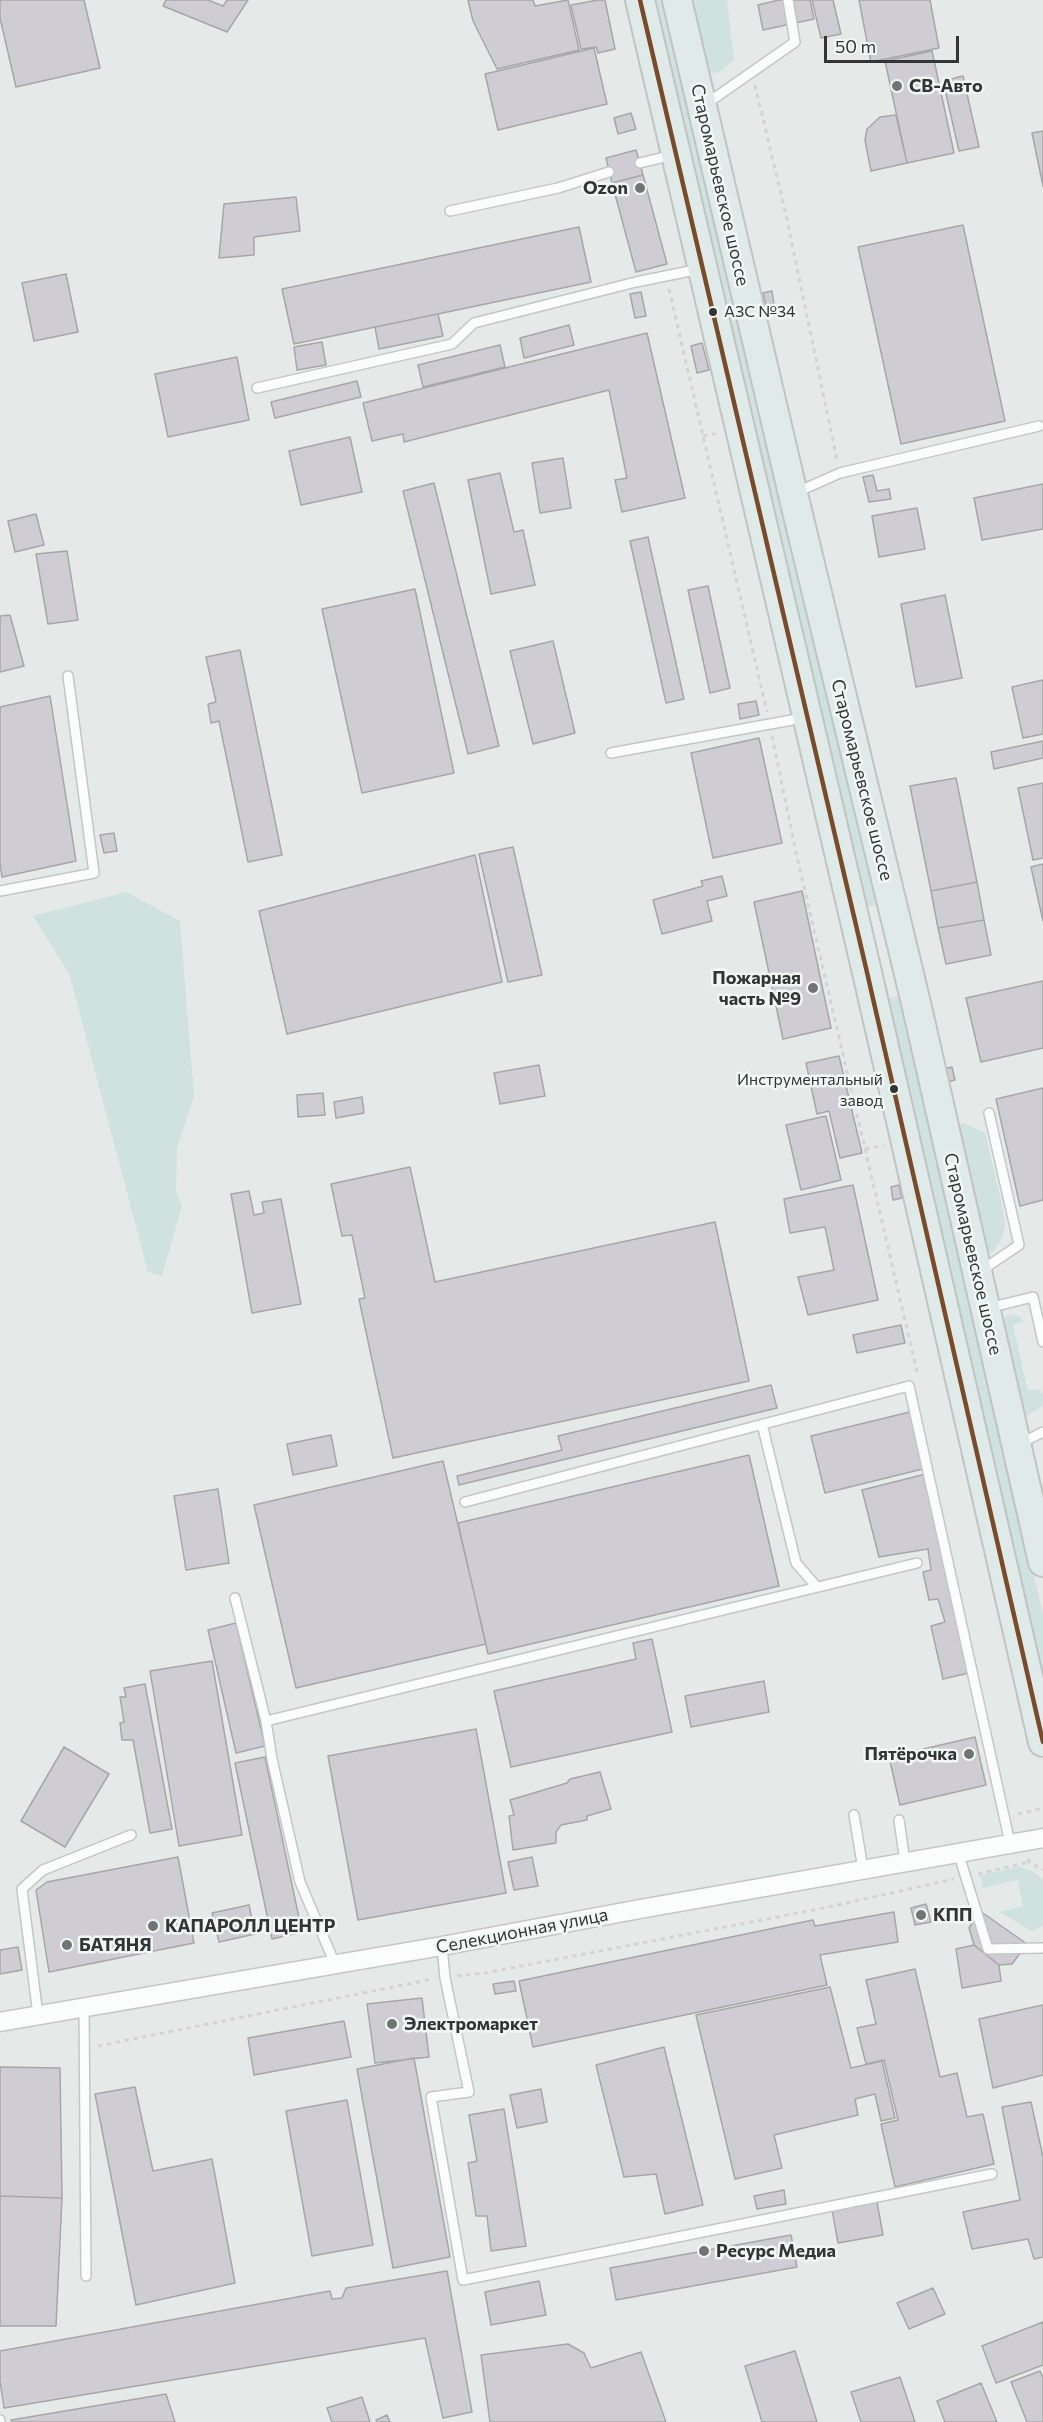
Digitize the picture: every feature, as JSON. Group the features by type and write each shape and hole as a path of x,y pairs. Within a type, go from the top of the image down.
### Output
{"main road":[{"name":"Старомарьевское шоссе","path":"640,0 866,968 1043,1742"},
{"name":"Старомарьевское шоссе","path":"677,0 905,958 1043,1562"},
{"path":"866,968 905,958"}],"street":[{"name":"Селекционная улица","path":"0,2022 442,1946 1043,1838"}],"lane":[{"path":"702,107 795,42 788,0"},
{"path":"640,163 676,154"},
{"path":"450,211 558,188 609,172"},
{"path":"257,388 452,344 474,323 703,269"},
{"path":"793,494 840,473 1039,426"},
{"path":"0,891 94,873 68,676"},
{"path":"611,753 807,717"},
{"path":"977,1273 1019,1245 989,1113"},
{"path":"986,1309 1033,1297 1043,1342"},
{"path":"465,1502 909,1386 1017,1842"},
{"path":"762,1425 796,1563 817,1587"},
{"path":"1016,1445 1043,1432"},
{"path":"266,1721 917,1563"},
{"path":"235,1598 266,1721 272,1760 300,1882 335,1964"},
{"path":"854,1815 863,1869"},
{"path":"899,1820 905,1862"},
{"path":"38,2015 22,1889 43,1870 131,1835"},
{"path":"958,1852 988,1949 1043,1948"},
{"path":"442,1946 445,1978 469,2092 431,2097 463,2280 992,2174"},
{"path":"84,2007 86,2276"}],"path":[{"path":"752,72 786,215 840,473"},
{"path":"666,276 770,724 797,857 919,1382"},
{"path":"1016,1803 1017,1842 1029,1862 1043,1870"},
{"path":"1018,1814 1043,1808"},
{"path":"84,2048 808,1911 1029,1862"}],"shaded area":[{"path":"649,0 667,0 879,901 875,905 866,907"},
{"path":"688,0 727,0 734,60 717,73 709,72 703,64"},
{"path":"126,892 180,921 194,1096 177,1148 176,1191 182,1206 162,1276 148,1272 69,973 33,916"},
{"path":"889,998 901,998 1043,1615 1043,1687 885,1002"},
{"path":"963,1123 985,1133 1002,1204 1005,1225 1002,1238 994,1251 985,1255 955,1126"},
{"path":"1014,1314 1022,1318 1023,1322 1013,1325 1028,1391 1039,1389 1043,1394 1043,1406 1027,1416 1022,1414 1002,1321"},
{"path":"1019,1867 1030,1870 1043,1879 1043,1926 1032,1931 999,1912 1023,1906 1018,1880 983,1888 980,1875"}],"building":[{"path":"0,0 84,0 100,68 16,87 0,18"},
{"path":"166,0 208,0 223,6 227,0 248,0 227,32 163,6"},
{"path":"468,0 533,0 535,6 568,0 579,50 497,69 473,21"},
{"path":"605,0 615,49 598,53 596,47 581,49 571,5"},
{"path":"779,0 810,0 814,19 763,30 758,5"},
{"path":"812,0 833,0 841,34 821,38"},
{"path":"859,0 930,0 939,48 871,62"},
{"path":"594,48 607,104 498,130 485,74"},
{"path":"932,51 954,153 907,163 885,61"},
{"path":"963,76 979,147 959,151 943,81"},
{"path":"631,113 636,129 618,134 614,118"},
{"path":"896,115 907,163 871,171 865,140 867,129 880,117"},
{"path":"1043,131 1043,186 1032,133"},
{"path":"636,150 643,175 612,183 606,158"},
{"path":"643,175 667,264 636,272 612,183"},
{"path":"296,197 300,231 254,237 254,255 219,258 224,204"},
{"path":"963,225 1005,421 901,444 858,247"},
{"path":"579,227 591,282 294,344 282,289"},
{"path":"66,274 78,332 34,341 22,283"},
{"path":"772,291 774,304 766,305 763,293"},
{"path":"641,292 646,316 635,318 630,294"},
{"path":"438,314 443,336 379,349 375,327"},
{"path":"569,325 574,345 524,358 520,338"},
{"path":"647,333 685,498 622,512 615,480 627,478 609,390 404,442 403,434 372,441 363,403"},
{"path":"322,342 326,365 297,370 294,347"},
{"path":"702,343 709,370 697,373 691,346"},
{"path":"500,345 505,367 423,387 418,365"},
{"path":"237,357 249,420 168,437 155,374"},
{"path":"357,381 361,397 275,418 271,402"},
{"path":"350,437 362,492 301,505 289,451"},
{"path":"563,458 571,508 540,513 532,463"},
{"path":"500,473 514,532 523,530 535,585 491,594 468,480"},
{"path":"873,475 877,491 889,489 891,499 869,502 863,477"},
{"path":"434,483 499,746 468,754 403,491"},
{"path":"1043,484 1043,529 982,540 974,498"},
{"path":"917,508 925,549 879,557 872,516"},
{"path":"36,514 44,545 15,552 8,521"},
{"path":"648,537 684,699 666,703 630,541"},
{"path":"67,551 78,620 48,624 36,554"},
{"path":"708,586 730,688 710,693 688,590"},
{"path":"415,589 454,773 362,793 322,609"},
{"path":"945,595 962,678 916,687 901,604"},
{"path":"10,615 24,666 0,672 0,616"},
{"path":"553,641 575,733 533,744 510,651"},
{"path":"240,650 282,855 248,862 219,721 211,723 208,704 216,702 206,657"},
{"path":"1043,680 1043,734 1023,738 1012,687"},
{"path":"50,696 76,861 2,877 0,864 0,707"},
{"path":"756,701 759,715 740,719 738,704"},
{"path":"759,738 782,843 713,858 691,753"},
{"path":"1043,741 1043,758 994,769 991,752"},
{"path":"956,778 977,882 931,891 910,786"},
{"path":"1043,783 1043,858 1033,860 1018,788"},
{"path":"114,833 117,851 104,853 100,835"},
{"path":"513,847 542,975 508,982 479,854"},
{"path":"475,855 502,982 287,1034 259,911"},
{"path":"1043,864 1043,921 1031,867"},
{"path":"722,876 727,896 707,901 712,921 662,934 653,900 703,886 701,881"},
{"path":"977,882 984,920 938,928 931,891"},
{"path":"802,891 831,1028 783,1039 754,902"},
{"path":"984,920 991,955 946,964 938,928"},
{"path":"1043,981 1043,1048 981,1062 966,998"},
{"path":"839,1056 862,1153 840,1158 829,1111 817,1114 806,1063"},
{"path":"539,1065 545,1096 500,1104 494,1073"},
{"path":"952,1067 955,1080 946,1082 944,1069"},
{"path":"1043,1088 1043,1200 1020,1206 996,1099"},
{"path":"323,1093 325,1115 298,1117 297,1095"},
{"path":"362,1097 364,1113 336,1118 334,1102"},
{"path":"826,1116 841,1180 801,1190 786,1125"},
{"path":"410,1167 435,1282 715,1222 749,1381 393,1458 359,1299 365,1298 352,1235 342,1236 331,1184"},
{"path":"853,1185 878,1300 808,1315 798,1277 834,1270 825,1227 790,1233 784,1199"},
{"path":"899,1185 902,1198 893,1200 891,1187"},
{"path":"249,1191 254,1215 264,1213 262,1202 281,1199 301,1304 252,1313 231,1194"},
{"path":"901,1325 905,1343 857,1353 853,1335"},
{"path":"771,1385 777,1408 459,1485 457,1476 562,1450 558,1436"},
{"path":"918,1410 931,1467 825,1493 811,1436"},
{"path":"331,1435 337,1466 293,1475 287,1444"},
{"path":"749,1455 779,1586 488,1654 458,1523"},
{"path":"443,1461 486,1644 296,1688 254,1505"},
{"path":"930,1473 977,1671 943,1679 931,1626 945,1622 938,1599 929,1600 923,1572 931,1570 928,1549 879,1557 862,1490"},
{"path":"218,1489 229,1563 186,1570 174,1496"},
{"path":"236,1623 265,1746 236,1753 208,1630"},
{"path":"652,1639 672,1732 511,1767 494,1691 636,1659 633,1643"},
{"path":"212,1661 242,1835 179,1846 150,1671"},
{"path":"764,1681 769,1712 691,1727 685,1696"},
{"path":"145,1684 172,1829 150,1833 133,1740 122,1740 120,1723 124,1722 120,1697 126,1697 124,1688"},
{"path":"476,1729 506,1893 358,1920 328,1756"},
{"path":"975,1737 986,1785 900,1805 889,1757"},
{"path":"64,1747 109,1774 65,1847 21,1821"},
{"path":"265,1757 302,1932 272,1939 235,1763"},
{"path":"600,1772 611,1809 587,1816 587,1820 561,1825 556,1832 556,1843 513,1850 509,1816 514,1815 510,1800 567,1783 570,1779"},
{"path":"178,1857 194,1943 49,1972 36,1890 47,1882"},
{"path":"532,1857 538,1886 514,1890 508,1862"},
{"name":"КПП","path":"926,1904 931,1922 915,1925 911,1908"},
{"path":"249,1905 255,1934 219,1942 212,1913"},
{"path":"980,1911 1027,1944 1012,1964 999,1965 974,1945 969,1928"},
{"path":"894,1912 898,1942 820,1955 827,1985 533,2047 519,1981 813,1920 815,1926"},
{"path":"974,1945 999,1965 1001,1981 962,1988 956,1949"},
{"path":"18,1947 22,1970 0,1974 0,1950"},
{"path":"915,1969 940,2077 957,2073 967,2117 983,2114 994,2164 895,2187 881,2124 898,2120 884,2060 866,2064 857,2028 876,2024 866,1980"},
{"path":"514,1981 516,1991 495,1994 493,1984"},
{"path":"830,1987 851,2068 882,2061 895,2118 881,2121 875,2094 855,2099 858,2115 774,2135 782,2168 735,2179 696,2015"},
{"path":"422,1998 429,2057 375,2063 367,2004"},
{"path":"1043,2005 1043,2075 993,2088 979,2019"},
{"path":"344,2021 351,2057 254,2075 248,2038"},
{"path":"664,2047 703,2205 665,2214 656,2174 624,2177 596,2065"},
{"path":"414,2058 450,2257 393,2268 357,2069"},
{"path":"0,2067 60,2068 62,2198 0,2196"},
{"path":"135,2087 153,2171 212,2159 235,2283 136,2305 95,2094"},
{"path":"541,2089 547,2122 517,2128 510,2095"},
{"path":"347,2100 373,2245 312,2256 286,2111"},
{"path":"1031,2102 1043,2157 1043,2257 1034,2259 1028,2239 972,2249 963,2212 1020,2200 1002,2107"},
{"path":"504,2109 526,2246 491,2251 487,2216 476,2216 468,2163 477,2161 469,2115"},
{"path":"784,2190 786,2204 757,2209 754,2196"},
{"path":"0,2196 62,2198 56,2326 0,2326"},
{"path":"877,2202 883,2235 838,2243 832,2209"},
{"path":"791,2235 797,2267 616,2300 610,2268"},
{"path":"447,2271 472,2412 443,2418 425,2338 4,2408 0,2381 0,2351 330,2291 332,2299 342,2298 346,2288"},
{"path":"539,2281 546,2315 491,2325 485,2292"},
{"path":"933,2288 945,2314 909,2329 897,2303"},
{"path":"1043,2322 1043,2365 996,2383 982,2346"},
{"path":"568,2344 584,2353 591,2368 641,2352 666,2422 490,2422 481,2355"},
{"path":"795,2351 817,2422 762,2422 745,2366"},
{"path":"1040,2371 1043,2378 1043,2422 1027,2422 1011,2382"},
{"path":"900,2377 915,2422 861,2422 851,2392"},
{"path":"981,2383 997,2422 945,2422 937,2401"},
{"path":"166,2394 175,2422 12,2422 11,2420"},
{"path":"362,2397 370,2422 332,2422 327,2408"},
{"path":"387,2415 390,2422 377,2422 376,2420"}],"transit line":[{"path":"640,0 866,968 1043,1742"}],"place":[{"name":"СВ-Авто","path":"897,86"},
{"name":"Ozon","path":"640,188"},
{"name":"АЗС №34","path":"713,312"},
{"name":"Пожарная часть №9","path":"813,988"},
{"name":"Инструментальный завод","path":"894,1089"},
{"name":"Пятёрочка","path":"969,1754"},
{"name":"КПП","path":"921,1915"},
{"name":"КАПАРОЛЛ ЦЕНТР","path":"153,1926"},
{"name":"БАТЯНЯ","path":"67,1945"},
{"name":"Электромаркет","path":"392,2024"},
{"name":"Ресурс Медиа","path":"704,2251"}]}
